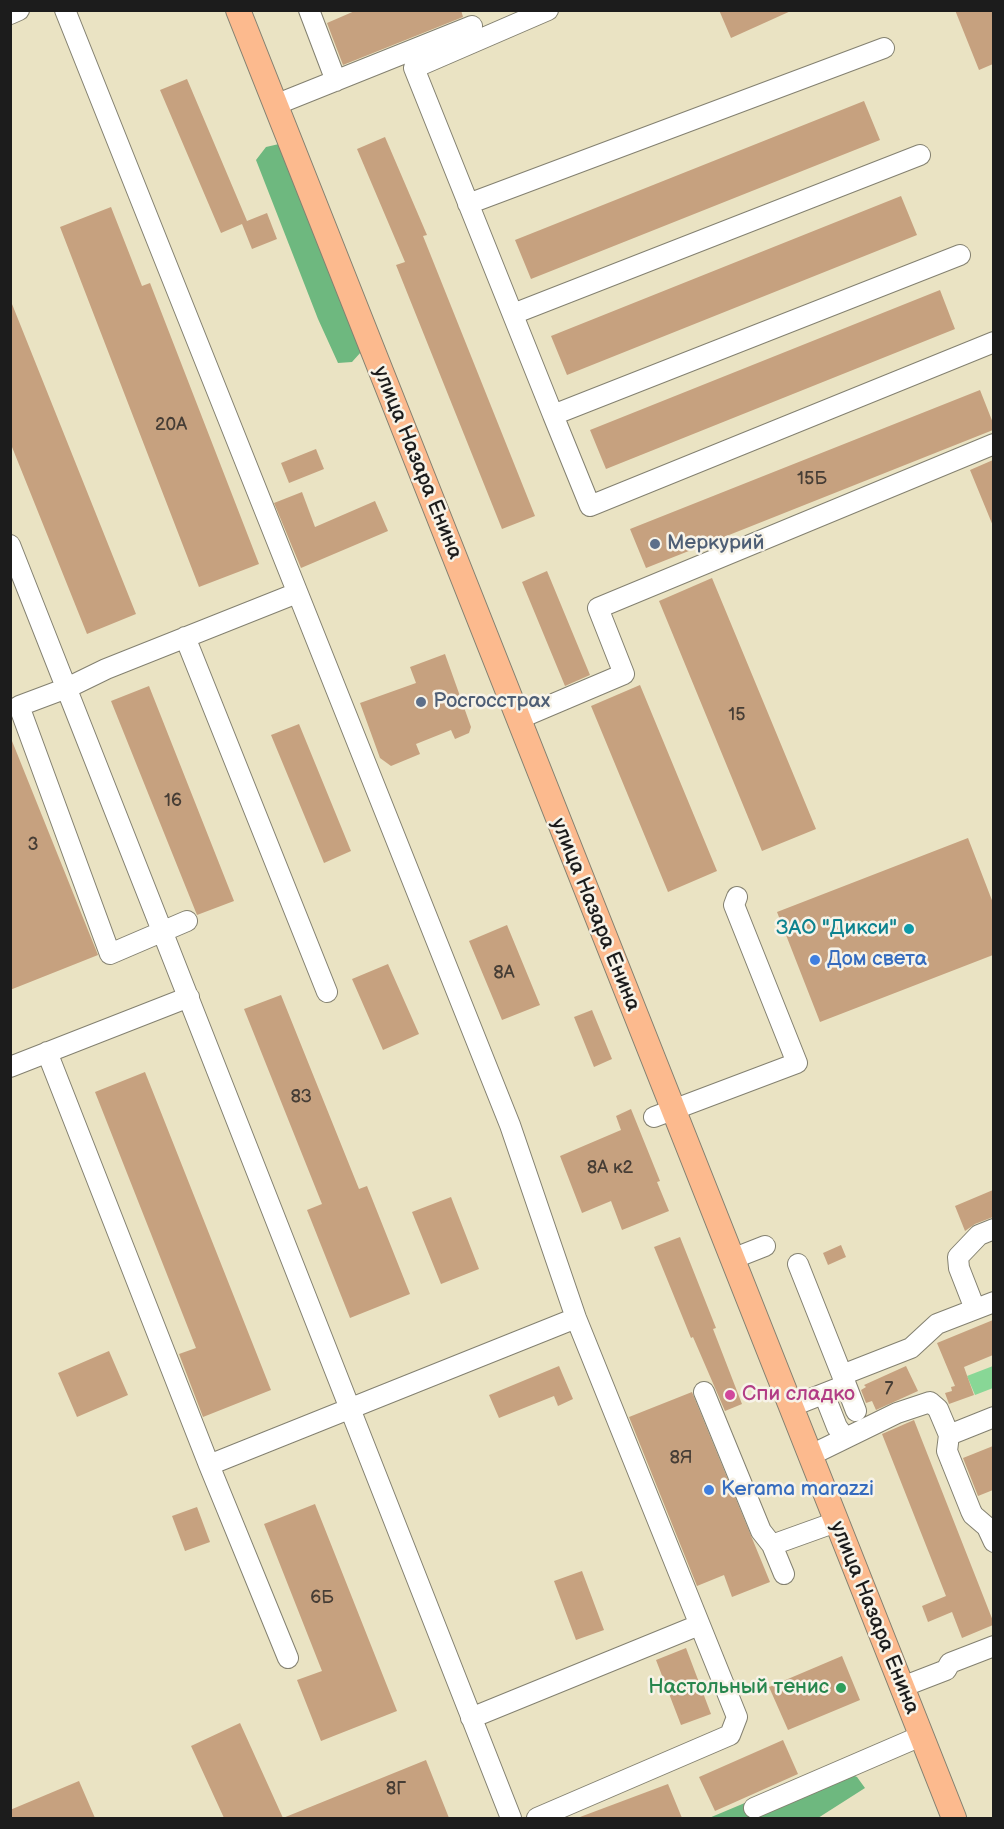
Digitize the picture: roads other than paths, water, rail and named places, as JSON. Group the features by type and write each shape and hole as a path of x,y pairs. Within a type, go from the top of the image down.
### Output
{"main road":[{"name":"улица Назара Енина","path":"238,10 518,719 664,1113 732,1259 954,1818"}],"street":[{"path":"10,14 19,10"},
{"path":"65,10 510,1125 576,1318 737,1718 730,1735 537,1818"},
{"path":"309,10 336,81"},
{"path":"548,10 414,68 590,506 993,342"},
{"path":"275,105 472,26"},
{"path":"468,204 884,48"},
{"path":"513,314 920,155"},
{"path":"553,414 960,255"},
{"path":"518,719 624,674 598,608 993,444"},
{"path":"10,545 189,996 348,1409 511,1818"},
{"path":"187,921 110,954 19,706 297,592"},
{"path":"185,637 327,993"},
{"path":"664,1113 797,1063 734,905 736,897"},
{"path":"10,1067 189,996"},
{"path":"47,1052 208,1465 288,1658"},
{"path":"975,1309 959,1268 958,1257 979,1235 993,1229"},
{"path":"732,1259 765,1246"},
{"path":"798,1264 856,1411"},
{"path":"790,1407 824,1394 844,1380 911,1348 937,1323 993,1302"},
{"path":"208,1465 576,1318"},
{"path":"704,1392 761,1531 772,1545 784,1574"},
{"path":"824,1394 837,1427 845,1438"},
{"path":"809,1455 897,1413 930,1402 938,1409 949,1435 947,1451 971,1511 991,1530"},
{"path":"949,1435 993,1418"},
{"path":"772,1545 836,1522"},
{"path":"471,1718 699,1625"},
{"path":"902,1687 946,1670 950,1663 993,1646"},
{"path":"946,1670 954,1674 993,1658"},
{"path":"754,1808 921,1736"}],"place":[{"name":"Меркурий","path":"655,544"},
{"name":"Росгосстрах","path":"421,702"},
{"name":"ЗАО \"Дикси\"","path":"909,929"},
{"name":"Дом света","path":"815,960"},
{"name":"Спи сладко","path":"730,1395"},
{"name":"Kerama marazzi","path":"709,1490"},
{"name":"Настольный тенис","path":"841,1688"}]}
